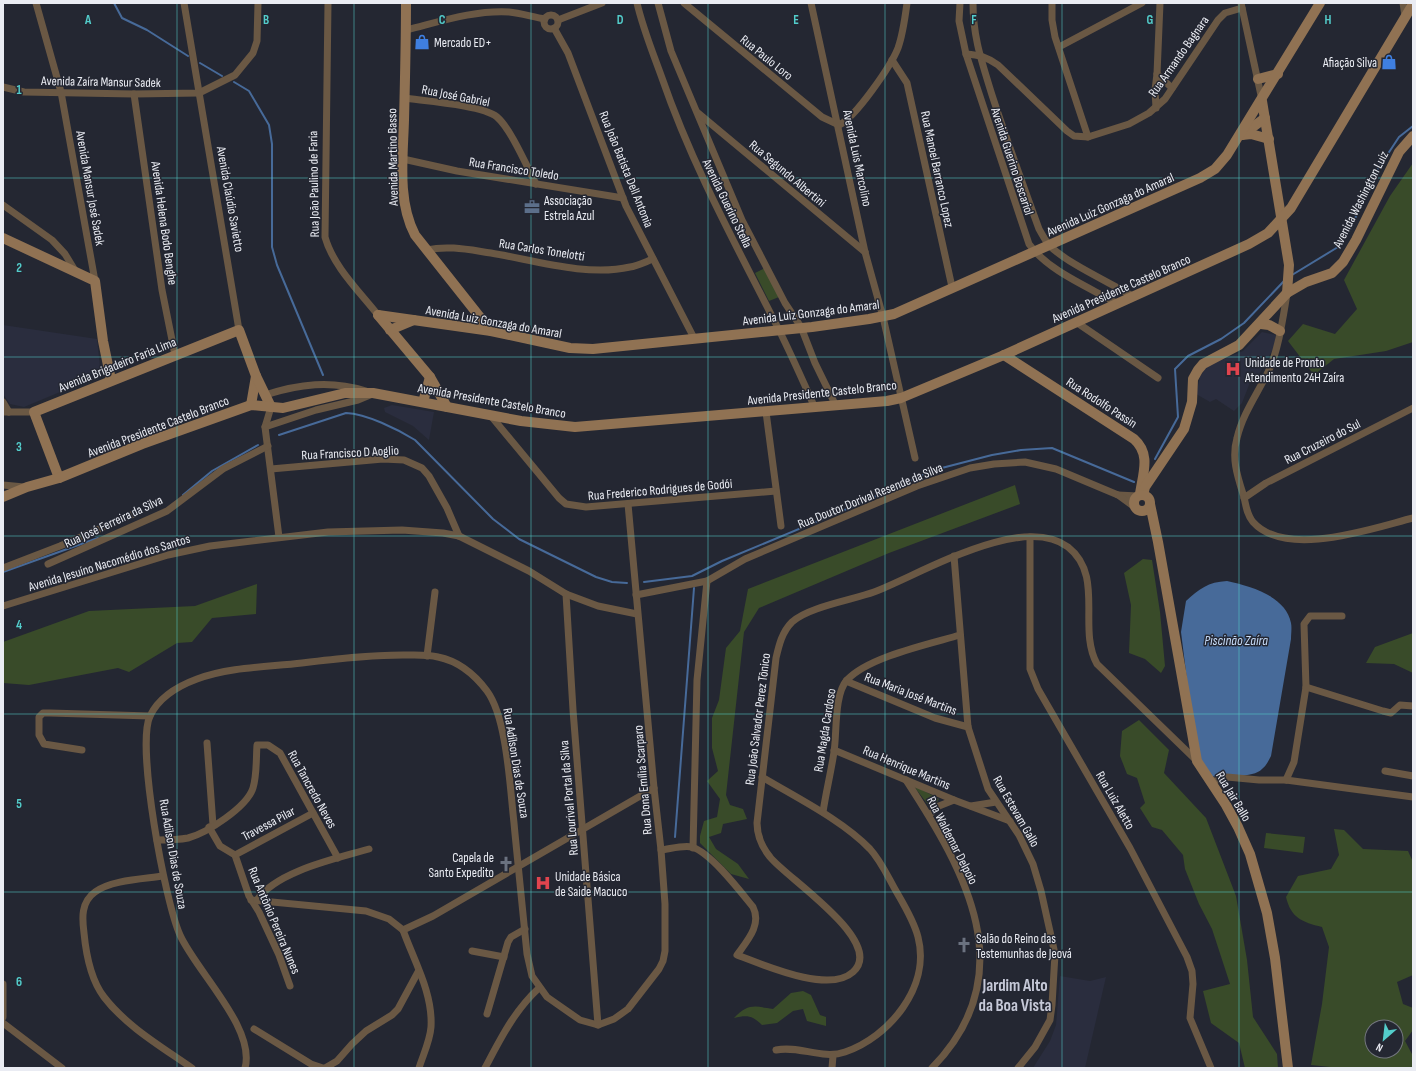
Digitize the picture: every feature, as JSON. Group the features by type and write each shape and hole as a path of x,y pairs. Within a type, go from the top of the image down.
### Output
{"street":[{"name":"Avenida Mansur José Sadek","path":"36,3 61,92 95,281 103,341 111,380"},
{"name":"Avenida Claúdio Savietto","path":"184,3 239,330 256,376 271,407"},
{"path":"200,93 235,75 253,53 257,41 258,3"},
{"name":"Rua João Paulino de Faria","path":"328,3 325,236 328,248 341,269 430,378 447,407"},
{"name":"Avenida Martino Basso","path":"406,3 403,159 404,204 408,223 415,235 491,331"},
{"path":"558,20 602,3"},
{"name":"Avenida Guerino Stella","path":"637,3 642,21 690,153 708,192 779,330 815,408"},
{"name":"Avenida Guerino Stella","path":"658,3 671,51 742,220 785,302 800,327 815,364 836,406"},
{"name":"Rua Paulo Loro","path":"684,3 822,117 839,125"},
{"name":"Avenida Luis Marcolino","path":"811,3 839,125 865,252 883,317 915,458"},
{"path":"839,125 851,117 892,60 902,35 907,3"},
{"name":"Avenida Guerino Boscariol","path":"960,3 959,21 966,54 1024,235 1034,252 1050,266 1118,304"},
{"name":"Avenida Guerino Boscariol","path":"973,3 974,36 1009,149 1039,229 1050,245 1069,259 1134,297"},
{"path":"966,54 980,55 998,65 1067,131 1074,136 1088,137 1059,47 1052,20 1052,3"},
{"path":"1059,47 1142,3"},
{"path":"1156,108 1155,90 1160,3"},
{"name":"Avenida Luiz Gonzaga do Amaral","path":"378,315 491,331 570,348 594,349 779,330 883,317 1050,245 1200,178 1215,169 1240,136 1320,3"},
{"path":"1403,3 1405,16"},
{"name":"Avenida Presidente Castelo Branco","path":"265,395 298,386 316,383 353,387 374,393 491,416 575,427 815,408 901,398 1004,355 1259,239 1275,226 1291,208 1413,4"},
{"path":"1242,6 1266,118 1289,265 1287,293 1280,331 1270,369 1244,416 1236,439 1234,456 1236,473 1247,512 1253,522 1262,530 1276,536 1293,538 1331,539 1413,518"},
{"name":"Rua Armando Bagnara","path":"1088,137 1138,120 1156,108 1172,88 1218,20 1225,13 1242,6"},
{"path":"406,30 451,18 494,12 510,12 545,19 548,16 553,15 558,20"},
{"path":"545,19 546,27 554,28 558,25 558,20"},
{"name":"Rua João Batista Dell Antonia","path":"554,28 568,53 623,198 694,338"},
{"name":"Rua Manoel Barranco Lopez","path":"892,60 907,83 952,287"},
{"path":"1157,74 1172,88"},
{"path":"1258,78 1278,74"},
{"name":"Avenida Zaíra Mansur Sadek","path":"3,87 24,92 134,94 200,93"},
{"name":"Avenida Helena Bodo Benghe","path":"134,94 162,290 175,355"},
{"name":"Rua José Gabriel","path":"404,98 479,109 492,114 505,127 536,184"},
{"name":"Rua Segundo Albertini","path":"696,112 865,252"},
{"name":"Avenida Luiz Gonzaga do Amaral","path":"1240,136 1266,118"},
{"path":"1240,136 1251,134 1269,139"},
{"name":"Avenida Washington Luiz","path":"1287,293 1306,282 1332,273 1343,262 1356,240 1399,152 1413,136"},
{"name":"Rua Francisco Toledo","path":"403,159 457,171 623,198"},
{"path":"3,205 52,240 65,254 77,274"},
{"path":"3,238 77,274 95,281"},
{"name":"Rua Carlos Tonelotti","path":"427,250 443,248 468,249 578,269 613,270 630,267 653,259"},
{"path":"1144,498 1134,503 1138,509 1146,509 1144,498 1150,482 1184,429 1192,402 1193,379 1198,370 1203,364 1239,345 1261,324 1287,293"},
{"name":"Avenida Luiz Gonzaga do Amaral","path":"390,330 414,320"},
{"path":"1076,322 1158,378"},
{"path":"1261,324 1269,325 1280,331"},
{"name":"Avenida Brigadeiro Faria Lima","path":"6,412 34,412 239,330"},
{"name":"Rua Rodolfo Passin","path":"1004,355 1134,438 1141,445 1145,456 1144,498"},
{"path":"251,404 256,376"},
{"path":"423,402 430,378"},
{"name":"Avenida Presidente Castelo Branco","path":"3,497 27,487 59,478 142,444 251,404 283,408 350,392 374,393"},
{"path":"265,427 316,410 358,400 374,393"},
{"path":"3,402 6,412"},
{"path":"271,407 265,427 279,537"},
{"name":"Rua Cruzeiro do Sul","path":"1244,498 1266,483 1413,408"},
{"path":"34,412 59,478"},
{"path":"766,412 781,526"},
{"name":"Rua Frederico Rodrigues de Godói","path":"491,416 527,461 566,504 586,507 776,491"},
{"name":"Rua José Ferreira da Silva","path":"48,564 167,511 223,469 268,446"},
{"name":"Rua Francisco D Aoglio","path":"271,469 383,459 404,460 422,468 429,476 447,508 459,536"},
{"name":"Rua Doutor Dorival Resende da Silva","path":"636,595 707,581 745,559 917,486 970,468 994,464 1024,462 1056,469 1118,495 1138,509"},
{"path":"3,485 27,487"},
{"name":"Rua Doutor Dorival Resende da Silva","path":"1118,495 1144,498"},
{"name":"Rua Jair Ballo","path":"1144,498 1157,537 1196,761 1211,782 1238,827 1250,854 1267,913 1275,958 1288,1068"},
{"name":"Rua Dona Emília Scarparo","path":"598,1025 614,1019 628,1009 659,969 663,961 665,951 665,904 661,850 654,788 646,689 637,614 628,504"},
{"name":"Rua Jair Ballo","path":"1138,509 1157,537"},
{"name":"Rua José Ferreira da Silva","path":"3,568 138,512"},
{"name":"Avenida Jesuíno Nacomédio dos Santos","path":"3,606 168,555 210,546 328,532 402,530 443,533 459,536 535,574 566,594 598,606 637,614"},
{"name":"Rua João Salvador Perez Tônico","path":"693,848 714,863 736,886 756,912 756,923 754,930 737,956 780,971 824,980 836,980 852,974 859,964 860,956 849,933 818,898 780,868 770,858 761,842 757,823 776,658 782,636 792,622 813,610 878,590 954,556 991,543 1030,537 1053,541 1066,546 1074,552 1085,572 1088,584 1091,646 1097,664 1196,761"},
{"name":"Rua Luiz Aletto","path":"1030,537 1030,669 1038,689 1130,848 1187,957 1192,971 1193,984 1190,1018 1211,1068"},
{"name":"Rua Estevam Gallo","path":"954,556 968,727 988,789 1026,847 1033,864 1041,891 1055,954 1050,1020 1035,1047 1018,1068"},
{"path":"661,850 693,848 697,680 707,581"},
{"path":"427,656 435,592"},
{"name":"Rua Lourival Portal da Silva","path":"566,594 567,636 598,1025"},
{"path":"1286,780 1294,762 1306,687 1304,634 1306,620 1310,616 1317,615 1342,616"},
{"name":"Rua Magda Cardoso","path":"823,812 834,750 839,704 846,681 853,674 874,662 960,635"},
{"name":"Rua Adílson Dias de Souza","path":"150,716 162,699 181,686 217,673 344,657 438,656 464,668 481,683 495,702 500,716 509,776 530,968 539,988 547,997 580,1020 598,1025"},
{"name":"Rua Maria José Martins","path":"846,681 935,718 968,727"},
{"path":"1306,687 1391,713 1400,705 1413,706"},
{"path":"82,750 44,744 39,735 39,717 43,713 150,716"},
{"name":"Rua Adilson Dias de Souza","path":"150,716 146,738 152,804 163,876 173,917 187,950 237,1024 247,1049 245,1068"},
{"path":"157,840 189,838 211,826 207,743"},
{"name":"Rua Tancredo Neves","path":"211,826 234,811 250,795 255,778 257,745 268,745 280,753 338,858"},
{"name":"Rua Henrique Martins","path":"834,750 954,800 1010,821"},
{"path":"1385,771 1413,776"},
{"path":"762,776 823,812 873,853 912,920 918,937 920,950 920,964 915,984 907,1002 894,1020 869,1041 833,1056 794,1050 776,1050"},
{"path":"1211,782 1227,777 1259,780 1286,780 1413,798"},
{"name":"Rua Waldemar Delpoio","path":"906,780 929,816 965,886 977,931 980,967 978,993 957,1039 946,1054 932,1068"},
{"path":"403,930 433,916 654,788"},
{"path":"929,816 938,806 954,800"},
{"name":"Rua Henrique Martins","path":"971,806 996,802"},
{"name":"Travessa Pilar","path":"235,855 313,813"},
{"name":"Rua Antônio Pereira Nunes","path":"211,826 220,846 235,855 279,955 290,986"},
{"path":"254,900 263,891 298,870 369,848"},
{"path":"163,876 105,886 89,896 82,918 84,938 90,966 96,984 104,996 138,1029 192,1068"},
{"path":"254,900 366,911 390,919 403,930 418,972 425,986 431,1013 429,1038 419,1068"},
{"path":"487,1014 511,937 525,929"},
{"path":"472,951 504,957"},
{"path":"254,1029 312,1064 324,1068 337,1061 366,1031 392,1015 398,1009 418,972"},
{"path":"3,984 3,1017"},
{"path":"485,1068 516,1013 523,1003 539,988"},
{"path":"3,1023 62,1068"},
{"path":"832,1068 833,1056"}],"shaded area":[{"path":"3,325 97,339 101,375 24,407 10,404 3,394"},
{"name":"Unidade de Pronto Atendimento 24H Zaíra","path":"1262,332 1276,335 1274,347 1260,373 1251,380 1242,403 1234,411 1216,399 1210,402 1196,394 1200,377 1207,366 1243,351"},
{"path":"392,405 434,412 429,440 413,426 385,412 384,408"},
{"path":"1060,976 1090,981 1106,977 1085,1068 1033,1068 1050,1041 1056,1025"}],"green space":[{"path":"1413,163 1413,342 1386,351 1334,359 1314,375 1288,341 1303,324 1335,334 1357,309 1344,280 1390,196"},
{"path":"765,268 779,297 769,301 755,273"},
{"path":"1015,485 1020,504 889,553 759,608 744,632 726,795 730,805 743,809 747,819 723,824 721,833 709,837 716,849 738,864 749,879 731,874 700,843 700,836 704,821 717,817 720,799 707,781 718,771 712,748 712,718 719,700 726,648 740,631 748,589"},
{"path":"1143,559 1152,560 1160,612 1165,666 1161,673 1145,659 1129,653 1131,605 1124,573"},
{"path":"257,584 256,614 212,618 192,642 177,643 129,672 118,668 29,685 3,683 3,642 89,611 195,606"},
{"path":"1413,633 1413,673 1394,664 1366,663 1375,647"},
{"path":"1139,720 1169,750 1164,773 1206,818 1236,896 1247,960 1253,1017 1277,1054 1278,1068 1245,1068 1239,1043 1211,1023 1203,991 1230,984 1212,929 1199,904 1185,869 1183,855 1162,830 1152,827 1140,808 1145,803 1137,778 1127,774 1120,756 1122,731"},
{"path":"913,785 939,799 932,810"},
{"path":"1334,829 1344,830 1363,849 1408,851 1413,862 1413,975 1397,982 1403,1004 1413,1008 1413,1030 1405,1041 1413,1056 1413,1068 1340,1068 1311,1065 1322,1004 1329,947 1322,927 1298,918 1291,910 1286,897 1298,876 1331,869 1339,855"},
{"path":"1266,833 1305,837 1303,853 1264,848"},
{"path":"803,991 811,995 820,1015 826,1017 826,1026 807,1021 803,1009 793,1011 777,1023 762,1025 755,1019 749,1017 742,1016 734,1018 743,1010 752,1007 773,1009 791,993"}],"water":[{"name":"Piscinão Zaíra","path":"1227,581 1256,589 1275,599 1288,614 1291,623 1291,639 1271,756 1265,766 1258,772 1245,775 1211,777 1201,761 1188,688 1181,632 1186,601 1204,587 1214,583"}],"waterway":[{"path":"114,3 122,18 147,30 188,56"},
{"path":"200,63 222,76"},
{"path":"234,82 249,91 269,125 272,144 272,247 277,265 323,375"},
{"path":"1292,275 1338,247 1350,230 1374,175 1399,137 1413,126"},
{"path":"1155,459 1178,417 1175,369 1188,356 1221,339 1244,323 1285,280"},
{"path":"279,435 346,413 363,416 382,423 415,440 493,519 519,539 596,577 612,582 627,583"},
{"path":"183,495 212,471 258,445"},
{"path":"644,582 692,576 722,561 854,506 934,470 992,455 1021,450 1052,448 1134,482"},
{"path":"3,572 98,538"},
{"path":"675,837 694,588"}],"place":[{"name":"Mercado ED+","path":"422,42"},
{"name":"Afiação Silva","path":"1389,62"},
{"name":"Associação Estrela Azul","path":"532,207"},
{"name":"Unidade de Pronto Atendimento 24H Zaíra","path":"1233,369"},
{"name":"Capela de Santo Expedito","path":"506,864"},
{"name":"Unidade Básica de Saide Macuco","path":"543,883"},
{"name":"Salão do Reino das Testemunhas de Jeová","path":"964,945"}],"district":[{"name":"Jardim Alto da Boa Vista","path":"1015,995"}]}
